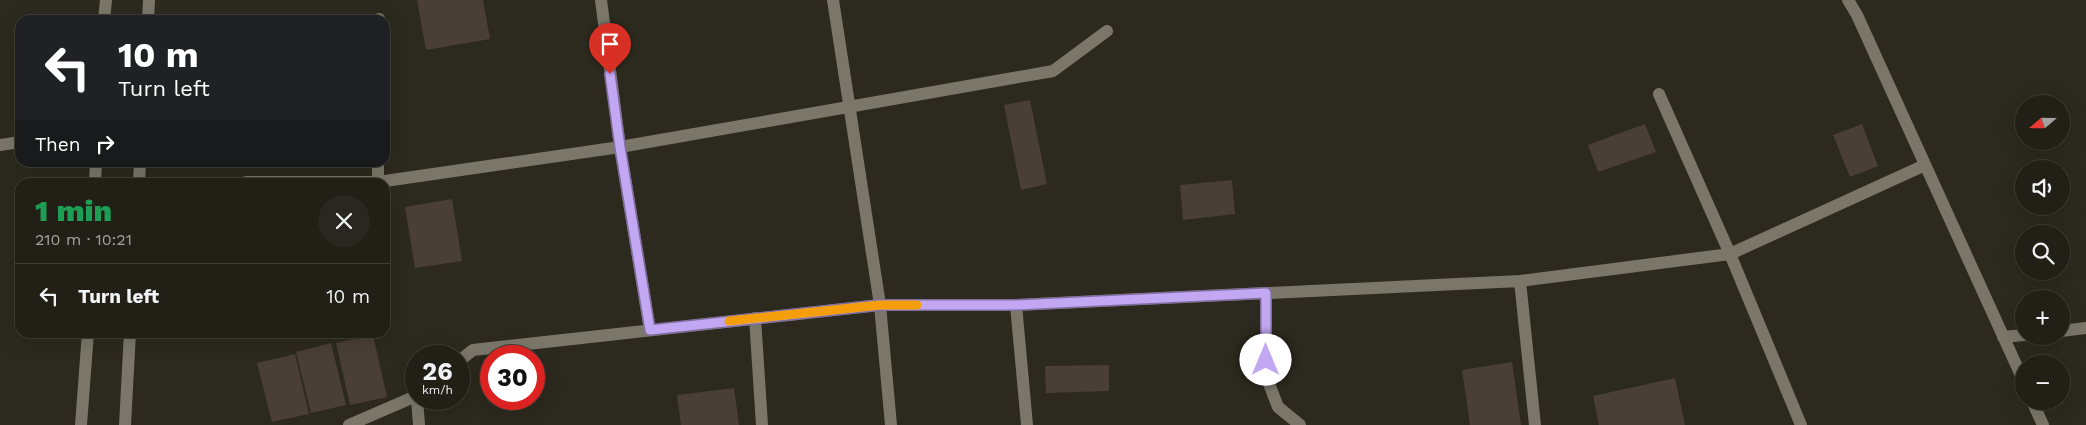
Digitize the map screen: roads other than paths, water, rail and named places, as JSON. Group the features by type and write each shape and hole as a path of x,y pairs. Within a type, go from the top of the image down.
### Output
{"street":[{"path":"104,15 106,0"},
{"path":"148,15 149,0"},
{"path":"601,0 620,147 650,330"},
{"path":"833,0 880,305 891,425"},
{"path":"1848,0 1857,15 2015,361"},
{"path":"390,180 620,147 1053,71 1107,31"},
{"path":"1659,94 1730,254 1801,425"},
{"path":"0,145 15,143"},
{"path":"470,352 473,350 880,305 1016,305 1520,282 1730,254 1925,165"},
{"path":"1520,282 1535,425"},
{"path":"1266,293 1266,376 1278,407 1300,425"},
{"path":"1016,305 1027,425"},
{"path":"755,318 762,425"},
{"path":"2070,330 2086,328"},
{"path":"2004,336 2015,335"},
{"path":"81,425 88,338"},
{"path":"125,425 130,338"},
{"path":"349,425 405,402"},
{"path":"418,410 419,425"},
{"path":"2036,410 2043,425"}]}
